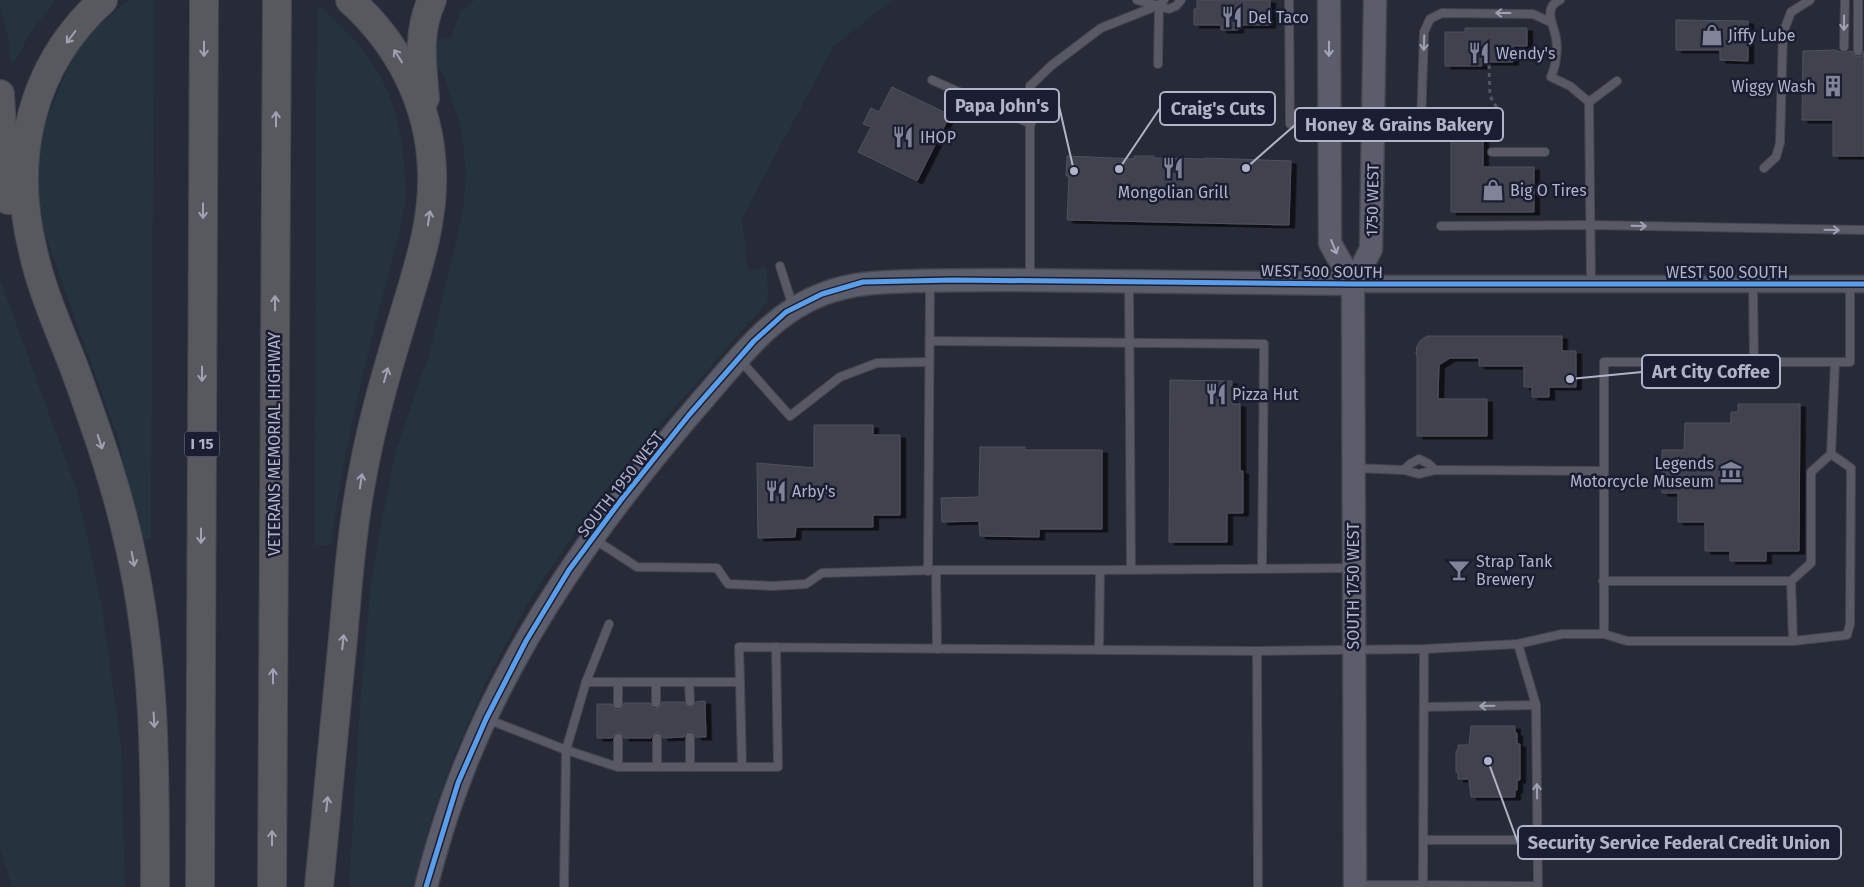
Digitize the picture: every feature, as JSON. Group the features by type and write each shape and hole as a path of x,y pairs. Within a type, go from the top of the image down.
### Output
{"highway":[{"path":"104,0 83,21 50,68 35,102 24,158 24,207 33,254 84,396 122,512 138,584 146,637 154,728 155,887"},
{"name":"I 15","path":"200,887 204,0"},
{"name":"VETERANS MEMORIAL HIGHWAY","path":"272,887 277,0"},
{"path":"319,887 353,531 373,422 428,229 432,190 431,152 419,99 402,63 390,44 350,0"},
{"path":"428,134 421,38 432,0"},
{"path":"0,94 5,181 9,207 19,243 46,318 84,396"}],"street":[{"path":"1329,0 1330,243 1353,284"},
{"name":"1750 WEST","path":"1353,284 1371,249 1375,0"},
{"name":"WEST 500 SOUTH","path":"790,310 822,294 863,282 1030,280 1353,284 1857,284"},
{"name":"SOUTH 1750 WEST","path":"1353,284 1355,886"},
{"name":"SOUTH 1950 WEST","path":"426,887 436,848 458,783 486,719 526,641 569,570 689,416 754,341 790,310"}],"lane":[{"path":"1137,0 1161,3 1169,9 1176,6 1180,0"},
{"path":"1290,0 1290,124 1329,124"},
{"path":"1560,0 1550,10 1550,22 1556,37 1557,60 1551,77 1570,86 1589,102 1591,285"},
{"path":"1764,168 1776,157 1780,143 1783,33 1791,12 1810,0"},
{"path":"1844,47 1845,0"},
{"path":"1858,0 1858,51"},
{"path":"1158,64 1161,3"},
{"path":"1030,280 1030,86 1052,65 1101,28 1161,3"},
{"path":"1421,125 1424,32 1430,19 1442,13 1533,14 1550,22"},
{"path":"932,80 1031,124"},
{"path":"1589,102 1617,81"},
{"path":"1373,124 1421,125 1439,137"},
{"path":"1492,152 1545,152"},
{"path":"1441,226 1591,225 1864,230"},
{"path":"780,266 790,310"},
{"path":"930,281 929,362 932,570 937,649"},
{"path":"1129,281 1131,570"},
{"path":"1753,284 1754,363"},
{"path":"1604,634 1602,581 1604,362 1850,362 1857,284"},
{"path":"930,341 1264,344 1262,568"},
{"path":"739,359 790,416 840,377 877,363 929,362"},
{"path":"1602,581 1791,581 1811,563 1811,472 1831,454 1834,362"},
{"path":"742,767 739,647 1257,652 1424,649 1518,644 1562,634 1604,634 1627,641 1794,641 1847,635 1850,624 1851,468 1831,454"},
{"path":"1404,470 1419,459 1429,464 1435,470"},
{"path":"1353,468 1404,470 1419,474 1435,470 1604,471"},
{"path":"593,538 637,567 716,568 728,584 773,586 806,584 822,573 932,570 1354,568"},
{"path":"1099,650 1100,570"},
{"path":"1791,581 1794,641"},
{"path":"564,887 566,750 586,682 609,624"},
{"path":"1355,886 1538,886 1536,705 1518,644"},
{"path":"486,719 566,750 618,767 778,767 776,647"},
{"path":"1423,885 1424,649"},
{"path":"1257,652 1258,887"},
{"path":"586,682 740,682"},
{"path":"618,682 618,704"},
{"path":"656,682 656,703"},
{"path":"689,682 690,702"},
{"path":"1424,707 1536,705"},
{"path":"690,737 690,767"},
{"path":"618,738 618,767"},
{"path":"656,738 657,766"},
{"path":"1423,840 1538,840"}],"path":[{"path":"1482,61 1489,65 1490,96 1501,115"}],"shaded area":[{"path":"0,0 56,0 32,30 15,61 12,62 10,60 8,37 0,8"},
{"path":"129,0 154,0 151,539 140,539 118,438 44,232 36,184 36,159 43,127 77,47 90,33"},
{"path":"475,0 892,0 833,47 742,218 748,270 765,268 767,270 768,301 644,443 594,505 532,596 489,676 452,760 429,827 413,887 349,887 360,705 371,583 379,535 396,449 429,355 463,211 466,174 461,126 445,78 431,57 428,41 451,38 460,12"},
{"path":"318,5 355,41 371,62 384,84 399,127 405,174 405,204 400,230 352,426 331,545 315,545 316,87"},
{"path":"0,279 76,488 90,549 102,608 121,745 125,887 12,887 0,850"}],"building":[{"name":"Del Taco","path":"1197,0 1270,0 1270,25 1238,25 1238,30 1221,30 1221,25 1194,25 1194,9 1197,9"},
{"name":"Jiffy Lube","path":"1676,20 1748,21 1748,61 1720,60 1720,50 1676,50"},
{"name":"Wendy's","path":"1465,28 1527,28 1527,46 1513,46 1513,62 1482,62 1482,66 1445,66 1445,32 1465,32"},
{"name":"Wiggy Wash","path":"1835,50 1843,53 1852,51 1858,57 1864,51 1864,156 1833,156 1833,120 1802,120 1803,51"},
{"name":"IHOP","path":"892,87 950,115 917,181 858,152 871,127 863,124 871,108 879,112"},
{"name":"Big O Tires","path":"1451,129 1483,129 1483,167 1534,167 1534,212 1451,212"},
{"path":"1067,156 1134,159 1134,156 1154,156 1154,158 1291,161 1289,225 1067,220 1069,176 1066,176"},
{"path":"1427,336 1562,336 1562,351 1576,351 1576,387 1549,387 1549,397 1532,397 1532,387 1524,387 1524,366 1479,366 1479,358 1450,358 1439,365 1438,399 1487,399 1487,436 1417,436 1416,353 1417,346"},
{"path":"1170,380 1232,381 1232,404 1240,404 1240,471 1243,471 1243,513 1227,513 1227,542 1169,542"},
{"name":"Legends Motorcycle Museum","path":"1738,404 1800,404 1799,551 1766,551 1766,561 1730,561 1730,551 1705,551 1705,522 1678,522 1678,493 1662,493 1662,450 1684,450 1685,423 1731,423 1731,412 1738,412"},
{"path":"814,425 873,425 873,435 900,435 900,515 873,515 873,527 796,527 795,537 758,538 757,463 814,468"},
{"path":"980,447 1025,447 1025,450 1102,450 1102,529 1039,529 1039,537 980,536 979,521 942,522 941,498 979,497"},
{"path":"705,701 706,737 696,737 690,731 684,737 663,738 657,732 651,738 624,738 618,732 612,738 597,738 597,704 612,704 618,710 623,707 624,703 650,703 656,709 661,706 662,702 684,702 690,708 696,702"},
{"path":"1471,726 1515,726 1517,744 1520,744 1520,780 1517,780 1515,797 1471,797 1469,779 1458,779 1456,751 1458,750 1458,745 1469,745"}],"cycle path":[{"path":"426,887 458,783 486,719 526,641 569,570 621,500 689,415 754,341 786,312 822,294 863,282 954,280 1353,284 1864,284"}],"place":[{"name":"Del Taco","path":"1232,17"},
{"name":"Jiffy Lube","path":"1712,35"},
{"name":"Wendy's","path":"1479,53"},
{"name":"Wiggy Wash","path":"1833,86"},
{"name":"IHOP","path":"903,137"},
{"name":"Mongolian Grill","path":"1173,168"},
{"name":"Honey & Grains Bakery","path":"1246,168"},
{"name":"Craig's Cuts","path":"1119,169"},
{"name":"Papa John's","path":"1074,171"},
{"name":"Big O Tires","path":"1493,190"},
{"name":"Art City Coffee","path":"1570,379"},
{"name":"Pizza Hut","path":"1216,394"},
{"name":"Legends Motorcycle Museum","path":"1731,472"},
{"name":"Arby's","path":"776,491"},
{"name":"Strap Tank Brewery","path":"1459,570"},
{"name":"Security Service Federal Credit Union","path":"1488,761"}]}
